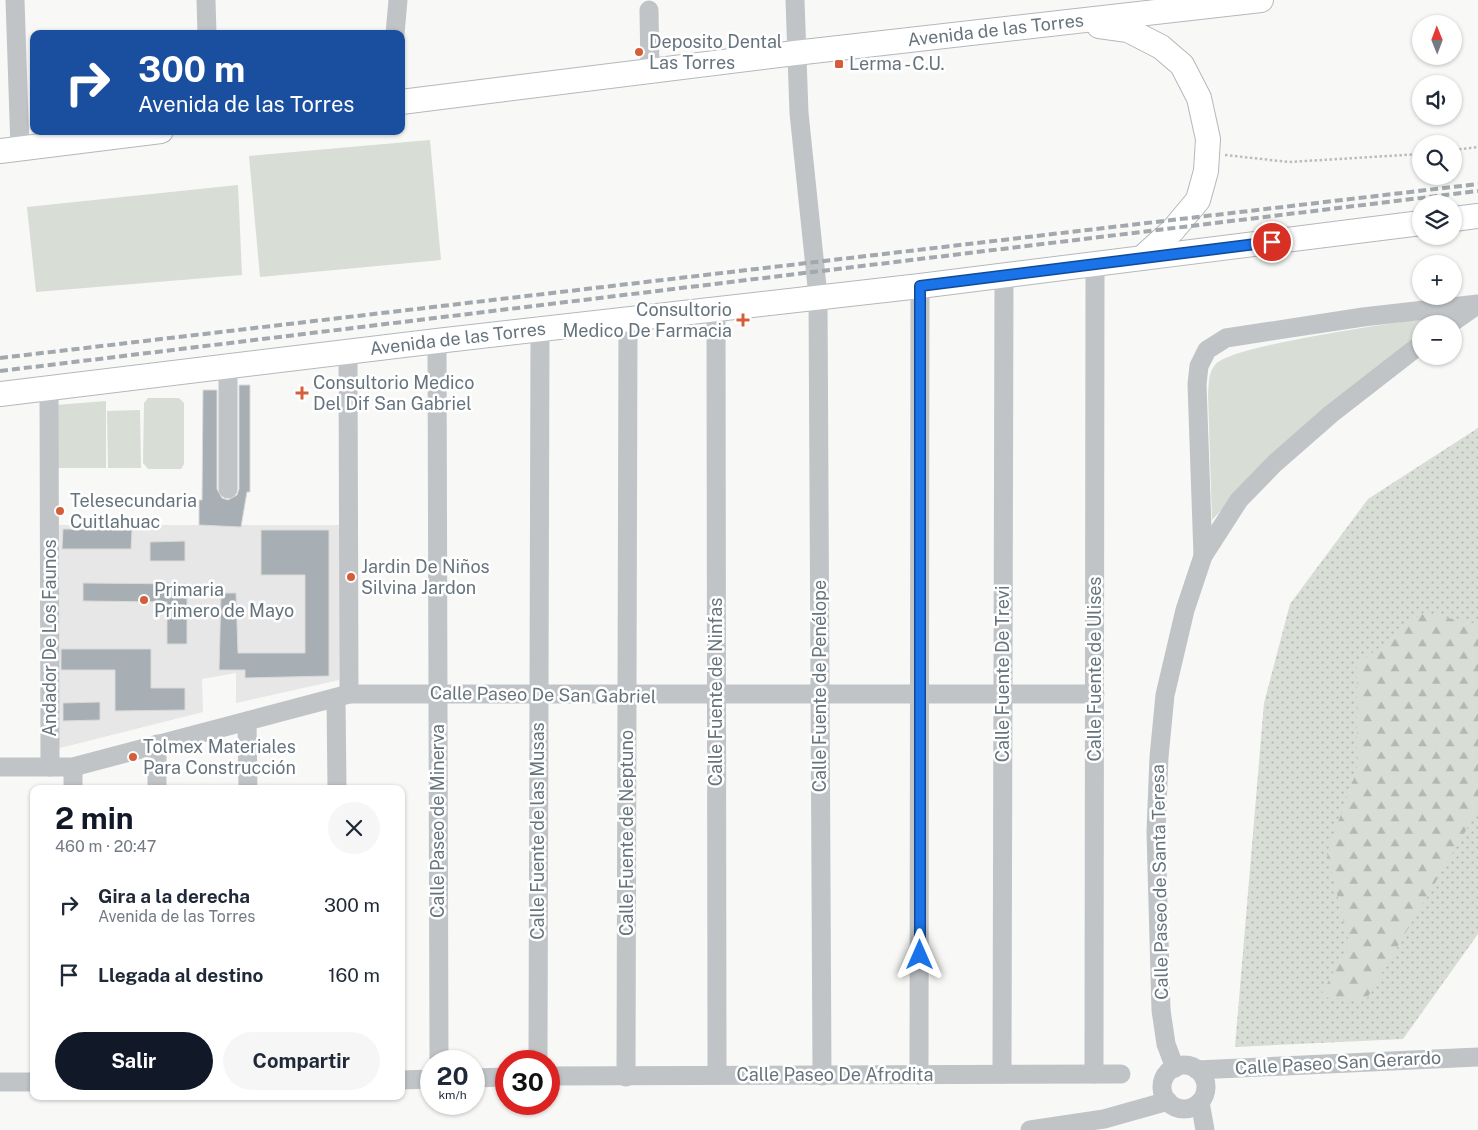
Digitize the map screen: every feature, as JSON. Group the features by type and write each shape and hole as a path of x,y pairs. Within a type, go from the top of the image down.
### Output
{"main road":[{"name":"Avenida de las Torres","path":"405,102 795,53 1261,0"},
{"path":"1069,22 1128,30 1161,47 1182,65 1199,98 1208,139 1208,153 1198,200 1172,230 1142,258"},
{"path":"10,150 129,135"},
{"path":"1462,218 1478,216"},
{"name":"Avenida de las Torres","path":"0,394 818,296 920,286 1412,224"}],"street":[{"path":"10,150 17,100 8,44 15,0"},
{"path":"206,0 207,30"},
{"path":"395,30 394,20 398,0"},
{"name":"Calle Fuente de Penélope","path":"794,0 795,53 818,296 822,1076"},
{"path":"649,10 650,71"},
{"name":"Calle Fuente de Ulises","path":"1094,1074 1095,264"},
{"name":"Calle Fuente De Trevi","path":"1002,1074 1004,274"},
{"path":"919,1075 920,286"},
{"path":"1462,315 1478,304"},
{"path":"1203,556 1196,384 1200,366 1207,350 1226,338 1273,329 1478,304"},
{"name":"Calle Fuente de Ninfas","path":"716,309 718,1075"},
{"name":"Calle Fuente de Neptuno","path":"626,1076 628,320"},
{"name":"Calle Fuente de las Musas","path":"538,1050 540,330"},
{"name":"Calle Paseo de Minerva","path":"437,341 439,1050"},
{"name":"Calle Paseo de Santa Teresa","path":"1175,1068 1166,1044 1161,1010 1156,860 1158,758 1165,695 1185,610 1203,556 1239,500 1275,463 1331,414 1412,351"},
{"path":"337,785 343,696 348,352"},
{"path":"228,366 228,489"},
{"name":"Andador De Los Faunos","path":"49,389 50,767"},
{"name":"Calle Paseo De San Gabriel","path":"0,767 73,766 343,696 438,694 716,696 820,694 920,696 1095,694"},
{"path":"247,722 248,785"},
{"path":"157,744 157,785"},
{"path":"72,785 73,766"},
{"name":"Calle Paseo San Gerardo","path":"1198,1070 1478,1057"},
{"path":"1200,1102 1187,1109 1179,1108 1168,1101 1163,1092 1162,1085 1168,1072 1183,1066 1198,1070 1205,1081 1206,1088 1200,1102 1205,1130"},
{"name":"Calle Paseo De Afrodita","path":"560,1076 1120,1074"},
{"path":"405,1080 420,1079"},
{"path":"0,1082 30,1082"},
{"path":"1030,1130 1104,1119 1168,1101"}],"path":[{"path":"1462,149 1478,147"},
{"path":"1208,153 1289,162 1412,155"}],"shaded area":[{"name":"Primaria Primero de Mayo","path":"52,525 340,525 339,680 236,703 236,673 202,679 203,712 52,750"}],"green space":[{"path":"430,140 441,260 260,277 249,156"},
{"path":"238,185 242,275 36,292 27,207"},
{"path":"1412,321 1412,343 1268,462 1212,520 1208,394 1210,375 1215,365 1228,357 1253,349"},
{"path":"148,398 179,398 184,403 184,464 181,469 148,469 143,463 144,403"},
{"path":"106,401 106,468 55,468 56,405"},
{"path":"140,410 141,468 108,468 107,411"},
{"path":"1478,428 1478,934 1403,1039 1235,1047 1264,703 1290,604 1368,499"},
{"path":"1422,613 1478,624 1478,810 1366,1000 1320,997 1349,943 1327,853 1357,770 1357,665"}],"building":[{"path":"239,385 250,385 250,492 247,492 241,527 199,525 199,500 202,500 203,390 217,390 217,489 222,498 228,500 237,495 239,489"},
{"path":"63,529 132,530 131,549 62,549"},
{"path":"261,530 329,530 329,676 245,678 245,670 219,670 221,593 236,593 238,653 305,653 305,575 261,575"},
{"path":"185,541 185,561 150,561 150,542"},
{"path":"83,583 187,584 187,644 167,644 167,602 83,601"},
{"path":"61,649 151,649 151,688 185,688 185,710 115,711 115,670 61,670"},
{"path":"100,702 100,720 63,721 63,703"}],"railway":[{"path":"0,358 1478,184"},
{"path":"0,371 1478,191"}],"place":[{"name":"Deposito Dental Las Torres","path":"639,52"},
{"name":"Lerma - C.U.","path":"839,64"},
{"name":"Consultorio Medico De Farmacia","path":"743,320"},
{"name":"Consultorio Medico Del Dif San Gabriel","path":"302,393"},
{"name":"Telesecundaria Cuitlahuac","path":"60,511"},
{"name":"Jardin De Niños Silvina Jardon","path":"351,577"},
{"name":"Primaria Primero de Mayo","path":"144,600"},
{"name":"Tolmex Materiales Para Construcción","path":"133,757"}],"route":[{"path":"920,955 920,286 1272,242"}]}
